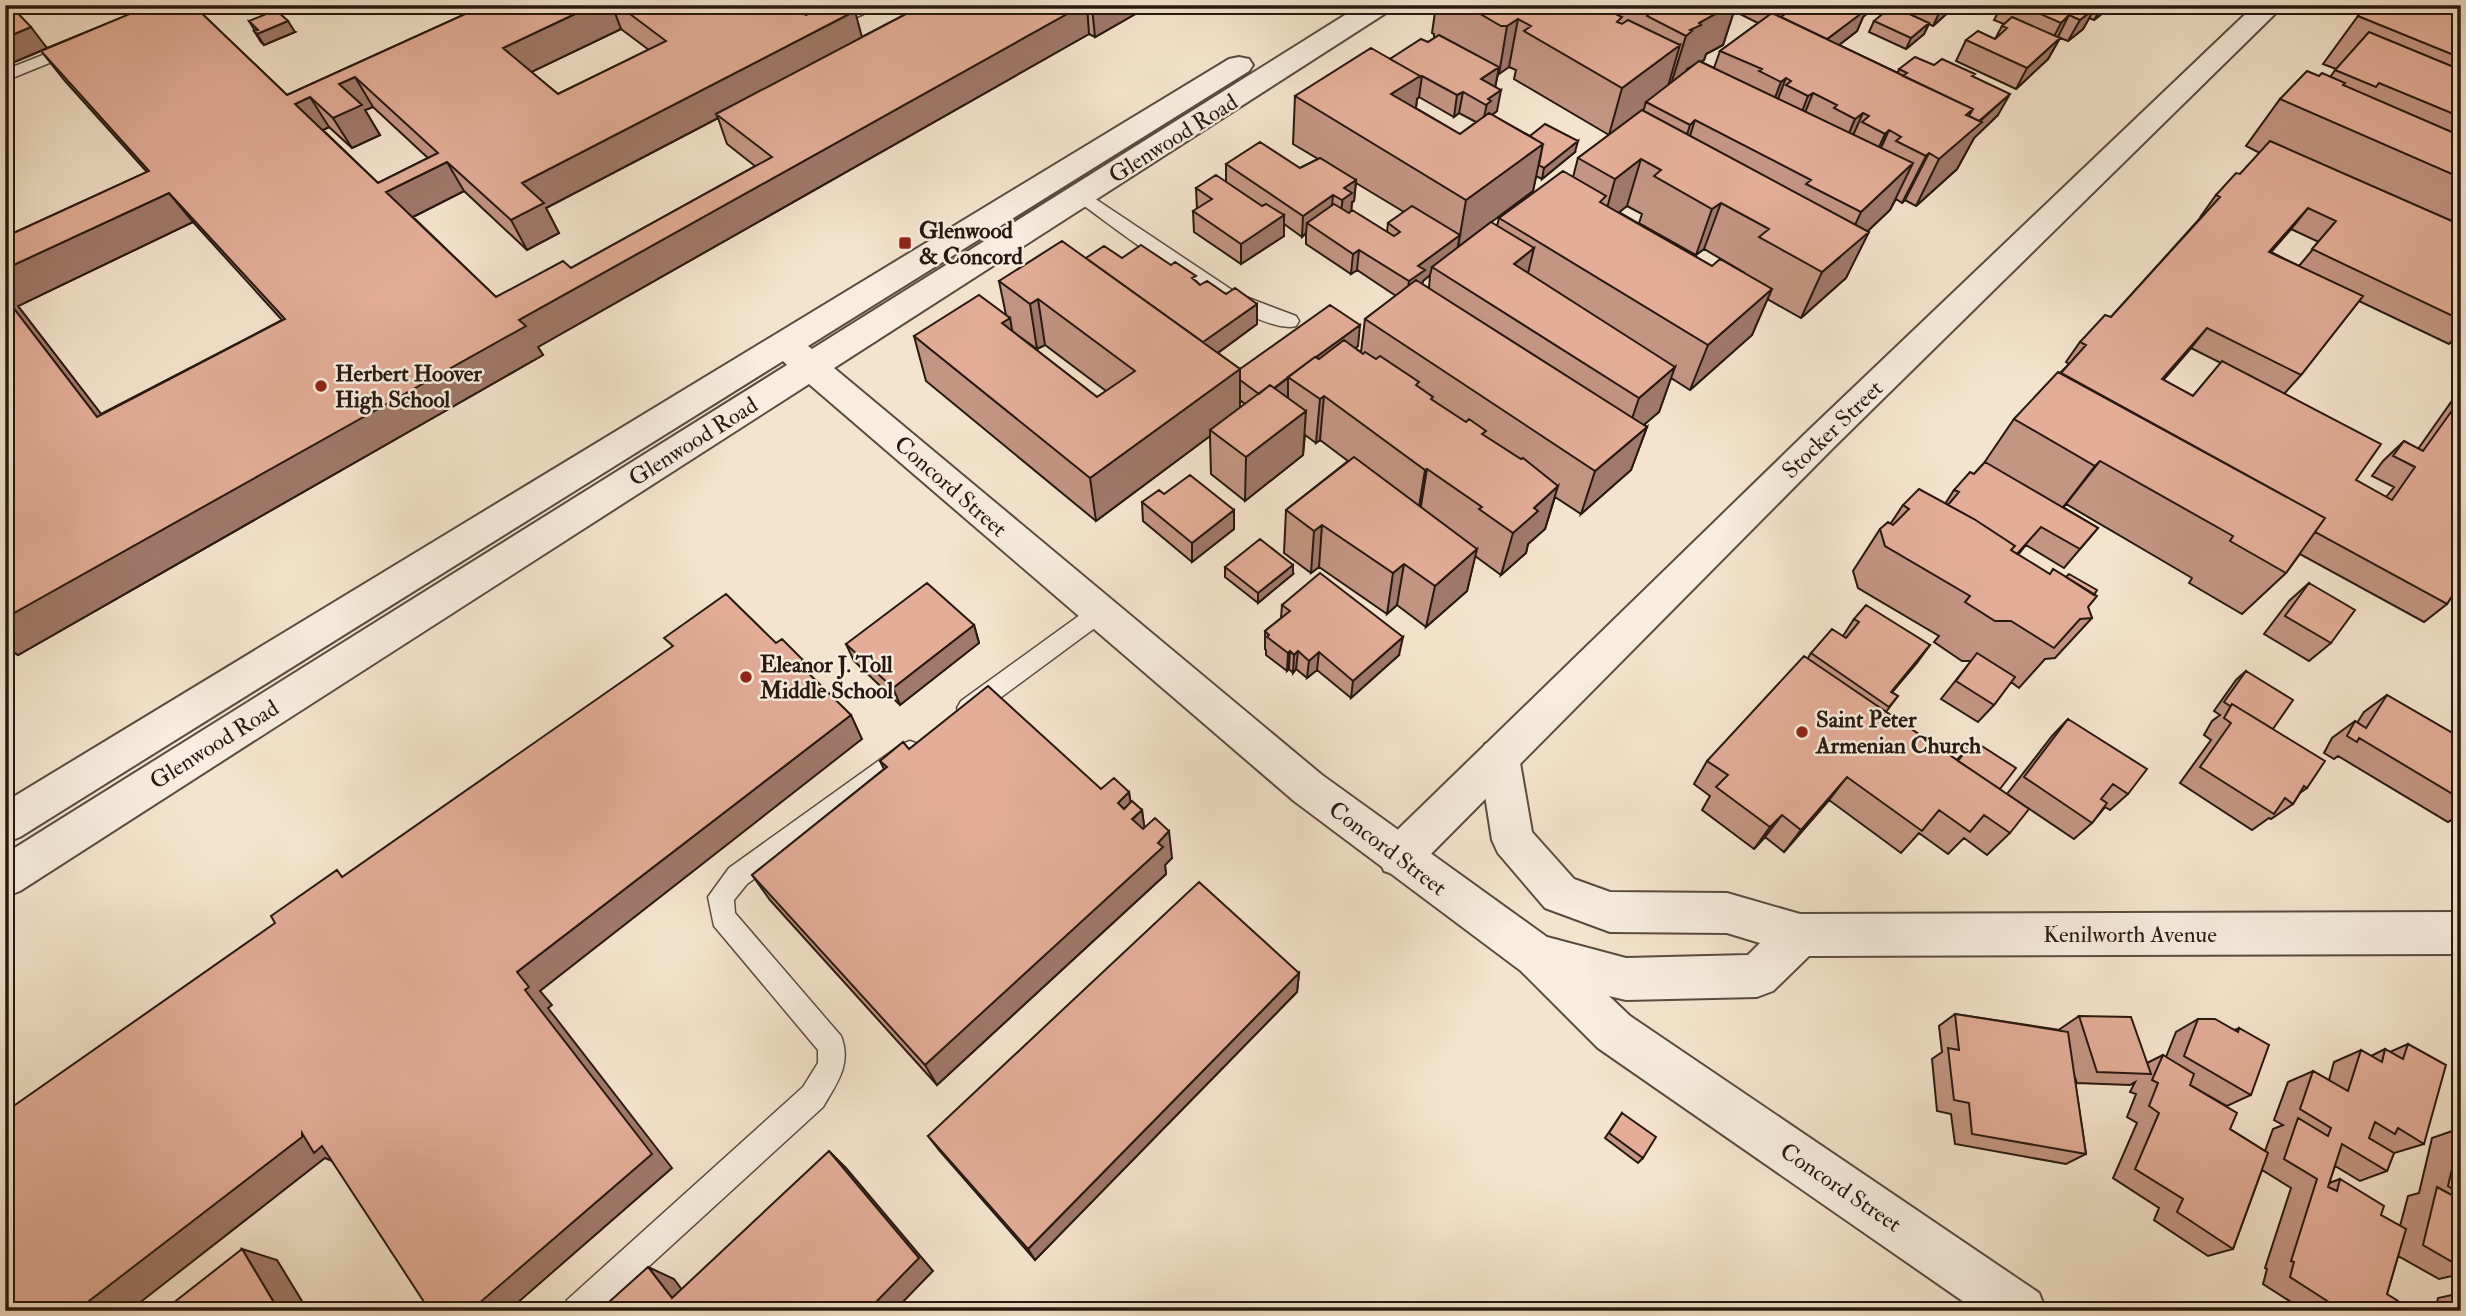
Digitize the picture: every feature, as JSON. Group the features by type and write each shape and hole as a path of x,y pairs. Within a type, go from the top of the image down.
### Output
{"street":[{"name":"Glenwood Road","path":"5,877 1336,5"},
{"name":"Glenwood Road","path":"5,824 798,356 1082,196 1380,5"},
{"name":"Stocker Street","path":"1399,857 1822,438 2271,5"},
{"name":"Concord Street","path":"798,356 1308,788 1536,956 1614,1032 2021,1311"},
{"name":"Kenilworth Avenue","path":"1499,757 1513,840 1559,894 1609,912 1727,913 1800,934 2461,933"},
{"path":"1536,956 1626,979 1757,975 1800,934"}],"lane":[{"path":"803,5 818,16 846,16 868,5"},
{"path":"5,76 63,52"},
{"path":"1082,196 1231,299 1289,321"},
{"path":"946,724 1099,613"},
{"path":"578,1311 813,1097 832,1066 831,1045 723,918 721,897 738,876 924,740"}],"building":[{"path":"5,5 10,5 31,27 5,38"},
{"path":"193,5 287,95 485,5 594,5 503,48 558,94 666,41 618,5 792,5 806,15 825,5 847,5 855,11 522,183 544,203 511,220 447,162 386,192 496,297 563,261 571,268 772,157 716,114 923,5 1083,5 519,320 526,326 5,618 5,297 97,417 285,319 169,193 5,269 5,237 149,171 41,51 149,6","holes":["355,77 438,153 378,183 295,104 310,97 333,118 362,105 339,84"]},
{"path":"1465,5 1550,5 1557,9 1565,5 1597,5 1622,17 1617,22 1622,24 1628,20 1680,45 1622,88 1524,31 1531,26 1518,19 1507,26 1501,26"},
{"path":"1632,5 1724,5 1715,11 1719,12 1699,23 1701,25 1690,30 1692,31 1686,36"},
{"path":"1797,5 1856,5 1866,10 1827,39 1781,17"},
{"path":"2020,5 2089,5 2095,8 2080,20 2069,15 2061,23"},
{"path":"2368,5 2461,5 2461,58 2358,16"},
{"path":"1892,6 1929,23 1911,38 1874,21"},
{"path":"276,10 288,21 257,34 254,31 258,30 249,21"},
{"path":"1772,13 1973,109 1966,115 1982,122 1939,159 1929,153 1926,156 1896,141 1901,137 1889,130 1885,134 1862,122 1869,116 1863,113 1855,119 1834,108 1837,105 1813,93 1808,96 1786,85 1791,81 1786,78 1781,82 1759,71 1762,69 1720,51"},
{"path":"2012,17 2060,38 2027,68 1966,40 1978,31 1995,39 2007,28 2002,26"},
{"path":"2369,32 2461,70 2461,117 2379,83 2376,87 2335,70"},
{"path":"1439,35 1499,67 1481,79 1501,90 1488,99 1491,101 1486,105 1463,92 1457,95 1390,59 1421,39 1428,42"},
{"path":"1371,48 1420,76 1391,94 1460,134 1489,113 1543,144 1466,200 1295,96"},
{"path":"1915,57 1934,65 1942,59 2010,94 1979,121 1969,116 1973,109 1903,76 1907,73 1899,69"},
{"path":"1699,61 1913,163 1861,212 1806,184 1811,180 1695,120 1690,125 1646,102"},
{"path":"2307,71 2319,76 2322,73 2345,83 2343,85 2461,136 2461,178 2280,99"},
{"path":"1642,110 1869,232 1822,272 1759,237 1769,229 1721,203 1712,209 1654,176 1661,170 1641,159 1615,179 1578,158"},
{"path":"1545,124 1578,141 1544,168 1539,165 1543,144 1530,136"},
{"path":"2270,141 2461,225 2461,320 2312,249 2336,221 2308,208 2269,252 2363,296 2301,375 2207,328 2162,379 2193,396 2222,361 2381,444 2356,480 2392,500 2415,467 2393,456 2404,441 2423,451 2461,398 2461,582 2447,604 2315,532 2325,518 2061,373 2086,345 2080,342 2105,315 2111,317 2220,197 2216,195 2236,173 2240,174"},
{"path":"1260,142 1300,168 1320,158 1356,180 1344,188 1352,193 1342,200 1333,195 1303,216 1226,164"},
{"path":"1563,171 1606,196 1600,202 1712,266 1720,259 1772,289 1708,345 1499,218"},
{"path":"1216,175 1262,206 1266,204 1284,215 1241,244 1193,211 1212,199 1196,188"},
{"path":"1334,204 1349,213 1352,210 1394,236 1400,232 1388,223 1412,206 1460,235 1418,266 1425,270 1409,281 1359,250 1353,254 1307,223"},
{"path":"1491,222 1534,248 1514,264 1675,367 1639,398 1432,267"},
{"path":"1062,241 1240,369 1090,478 914,336 979,295 1010,318 1002,323 1097,397 1135,371 1038,299 1030,304 999,281"},
{"path":"1141,245 1171,265 1175,262 1196,276 1192,278 1200,285 1207,281 1226,294 1235,288 1257,304 1203,342 1086,258 1104,246 1122,258"},
{"path":"1416,280 1647,427 1595,471 1365,319"},
{"path":"1330,305 1360,325 1274,388 1270,385 1259,394 1240,380 1240,369"},
{"path":"1344,340 1363,354 1365,352 1376,359 1380,356 1419,382 1416,385 1433,397 1431,399 1466,422 1469,419 1486,431 1482,434 1523,458 1558,486 1534,508 1538,511 1513,533 1479,509 1482,507 1425,470 1324,396 1320,399 1288,377"},
{"path":"2058,372 2325,518 2286,573 2230,541 2233,536 2100,461 2095,466 2014,419"},
{"path":"1270,385 1306,411 1246,457 1210,430"},
{"path":"1354,457 1477,549 1435,586 1404,564 1393,573 1322,525 1314,531 1286,510"},
{"path":"1985,462 2098,528 2080,549 2041,527 2017,554 2011,550 2015,546 1948,505 1959,492 1954,490 1970,472 1974,474"},
{"path":"1190,475 1234,510 1192,543 1142,502 1159,490 1164,494"},
{"path":"1919,489 1974,519 2015,546 2011,550 2050,574 2053,569 2097,596 2088,607 2092,618 2080,619 2054,648 2011,621 1995,621 1965,602 1970,596 1885,546 1880,529 1888,522 1893,525 1909,509 1903,505"},
{"path":"1260,539 1293,565 1258,593 1225,567"},
{"path":"1320,573 1403,637 1353,681 1319,652 1309,661 1298,651 1294,655 1290,651 1288,653 1267,637 1269,635 1265,631 1290,611 1282,605"},
{"path":"2069,574 2097,590 2094,595 2066,577"},
{"path":"927,583 974,625 893,688 846,644"},
{"path":"2309,583 2355,610 2331,643 2285,616"},
{"path":"726,594 776,643 782,639 803,660 798,663 851,715 517,972 529,987 525,990 652,1154 470,1311 430,1311 322,1146 314,1153 302,1133 302,1137 76,1311 5,1311 5,1112 275,923 271,916 337,870 342,877 673,646 664,638"},
{"path":"1866,605 1930,645 1891,692 1898,696 1889,707 1811,653 1832,629 1846,638 1859,622 1854,619"},
{"path":"1977,653 2015,677 1994,705 1956,681"},
{"name":"Saint Peter Armenian Church","path":"1804,656 2029,809 2010,833 1984,815 1970,832 1939,810 1922,831 1847,777 1801,830 1782,815 1770,827 1716,787 1728,775 1707,761"},
{"path":"2246,671 2293,700 2273,729 2232,704 2230,706 2224,702"},
{"path":"988,686 1101,789 1114,778 1129,792 1118,803 1124,809 1132,801 1142,810 1132,819 1143,829 1155,818 1169,831 1158,843 1163,847 925,1065 752,875 887,767 880,761 903,742 909,749"},
{"path":"2387,695 2461,738 2461,799 2359,738 2357,742 2347,736 2355,721 2366,728"},
{"path":"2232,704 2325,761 2293,804 2285,798 2274,814 2200,767 2231,723 2224,718"},
{"path":"2068,719 2147,769 2128,794 2113,784 2101,799 2107,803 2092,823 2024,777"},
{"path":"1974,741 2016,768 2000,789 1958,761"},
{"path":"1199,882 1299,973 1028,1249 928,1136"},
{"path":"1955,1014 2068,1032 2086,1154 1972,1134 1969,1103 1954,1100 1948,1048 1959,1050"},
{"path":"2079,1016 2131,1017 2151,1074 2097,1072"},
{"path":"2198,1019 2215,1019 2238,1032 2239,1028 2269,1045 2251,1095 2184,1056"},
{"path":"2408,1044 2446,1065 2424,1144 2398,1128 2395,1134 2375,1122 2369,1138 2394,1153 2387,1171 2342,1144 2328,1187 2337,1191 2340,1179 2384,1206 2381,1215 2406,1229 2387,1294 2398,1301 2395,1311 2332,1311 2335,1306 2290,1277 2294,1262 2291,1261 2317,1179 2284,1159 2298,1118 2328,1136 2331,1128 2300,1109 2313,1071 2348,1091 2361,1050 2382,1062 2385,1049 2403,1059"},
{"path":"2163,1055 2194,1074 2190,1085 2237,1113 2230,1129 2268,1153 2233,1249 2177,1212 2183,1199 2135,1169 2159,1113 2149,1106 2158,1083 2152,1080"},
{"path":"1622,1113 1656,1137 1643,1158 1609,1133"},
{"path":"2461,1131 2461,1194 2448,1186"},
{"path":"829,1151 919,1258 874,1304 880,1311 599,1311 648,1267 672,1298"},
{"path":"2437,1187 2461,1200 2461,1267 2423,1245"},
{"path":"242,1249 279,1311 163,1311"}],"place":[{"name":"Glenwood & Concord","path":"905,243"},
{"name":"Herbert Hoover High School","path":"321,386"},
{"name":"Eleanor J. Toll Middle School","path":"746,677"},
{"name":"Saint Peter Armenian Church","path":"1802,732"}]}
